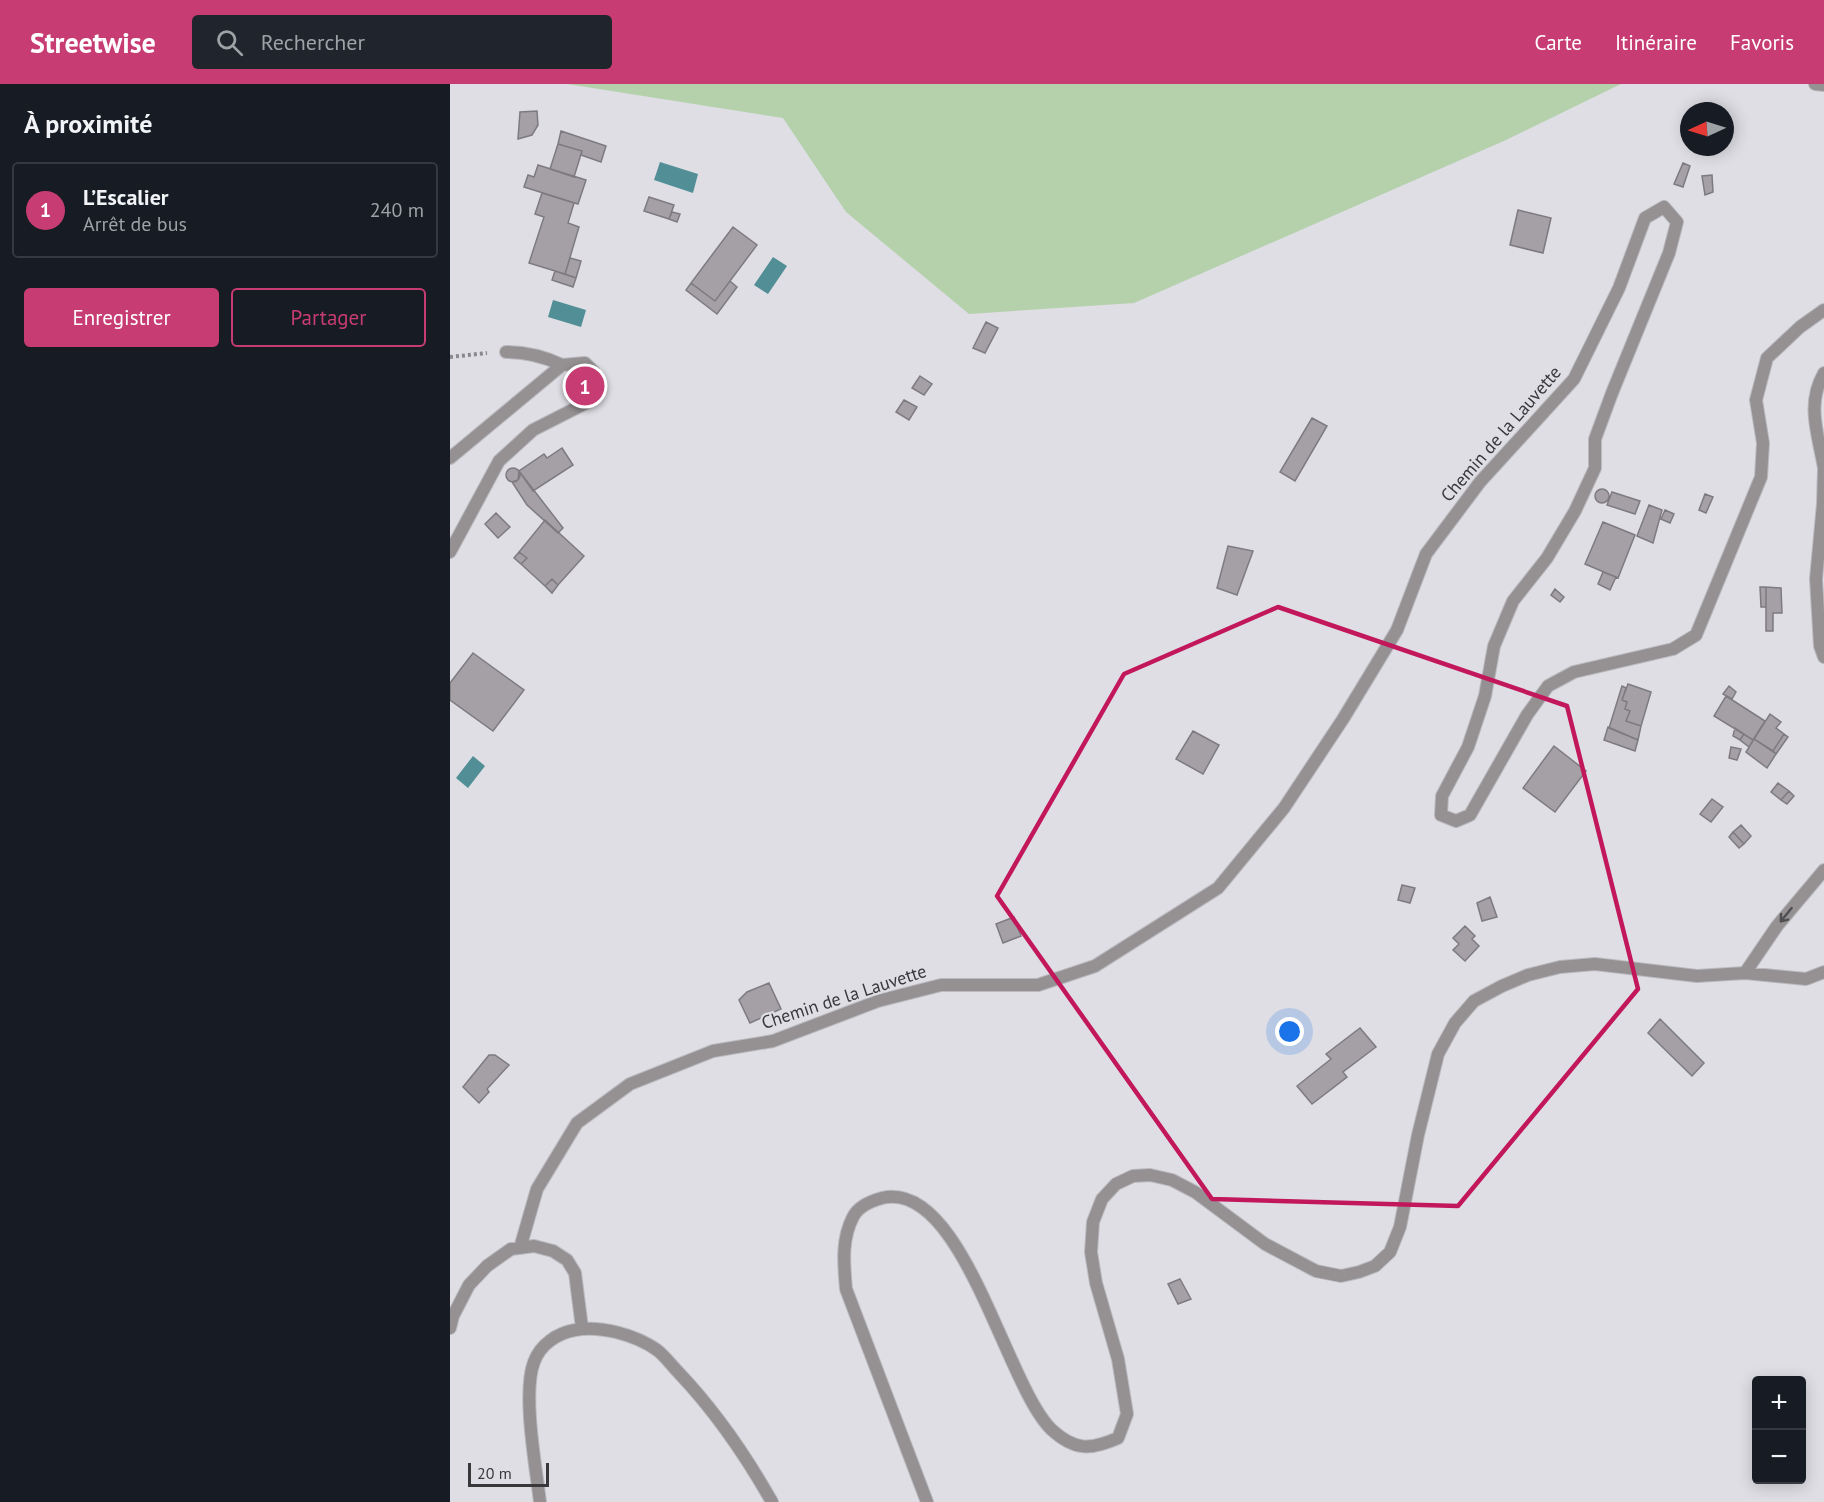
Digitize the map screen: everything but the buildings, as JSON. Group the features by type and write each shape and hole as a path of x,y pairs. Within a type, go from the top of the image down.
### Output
{"street":[{"path":"1815,84 1824,85"},
{"name":"Chemin de la Lauvette","path":"520,1248 537,1189 577,1123 630,1084 713,1051 773,1041 878,1001 942,985 1038,985 1095,966 1218,888 1284,808 1343,719 1397,630 1426,555 1480,482 1574,379 1619,288 1644,218 1664,207 1677,222 1670,253 1595,440 1595,468 1575,511 1547,558 1513,601 1494,646 1485,696 1468,747 1442,796 1441,815 1456,821 1470,815 1527,715 1548,686 1574,672 1673,650 1696,635 1761,477 1763,443 1756,400 1767,358 1800,327 1824,310"},
{"path":"450,552 499,460 533,430 586,403 594,394 597,383 594,372 585,363 562,365 524,352 506,352"},
{"path":"450,458 562,365"},
{"path":"1824,373 1816,387 1813,412 1824,468 1816,579 1820,646 1824,657"},
{"path":"1745,973 1777,926 1824,870"},
{"path":"927,1502 846,1289 844,1260 846,1233 854,1214 869,1202 886,1197 902,1199 921,1206 943,1227 966,1262 1035,1406 1051,1428 1066,1441 1079,1447 1099,1446 1118,1438 1127,1414 1118,1359 1096,1283 1091,1252 1093,1222 1102,1198 1116,1184 1133,1176 1150,1175 1172,1180 1195,1192 1265,1244 1316,1272 1341,1276 1359,1272 1375,1266 1390,1252 1400,1227 1418,1134 1438,1054 1455,1023 1474,1001 1528,975 1560,967 1595,964 1697,976 1745,973 1806,978 1824,972"},
{"path":"450,1328 453,1316 469,1286 495,1260 511,1249 534,1246 553,1251 567,1260 575,1272 582,1328"},
{"path":"540,1502 531,1427 530,1379 534,1361 542,1348 555,1337 566,1331 582,1328 607,1330 633,1338 657,1350 715,1413 772,1502"}],"path":[{"path":"450,357 506,352"}],"highlighted area":[{"path":"1278,607 1567,706 1638,989 1458,1206 1212,1199 997,896 1124,674"}],"green space":[{"path":"567,84 1621,84 1506,140 1134,303 969,314 846,212 783,118"}],"water":[{"path":"660,162 698,174 693,193 654,180"},
{"path":"773,257 787,266 768,294 754,285"},
{"path":"553,300 586,310 581,327 548,317"},
{"path":"473,756 485,766 468,788 456,778"}],"place":[{"name":"L’Escalier","path":"585,386"}]}
